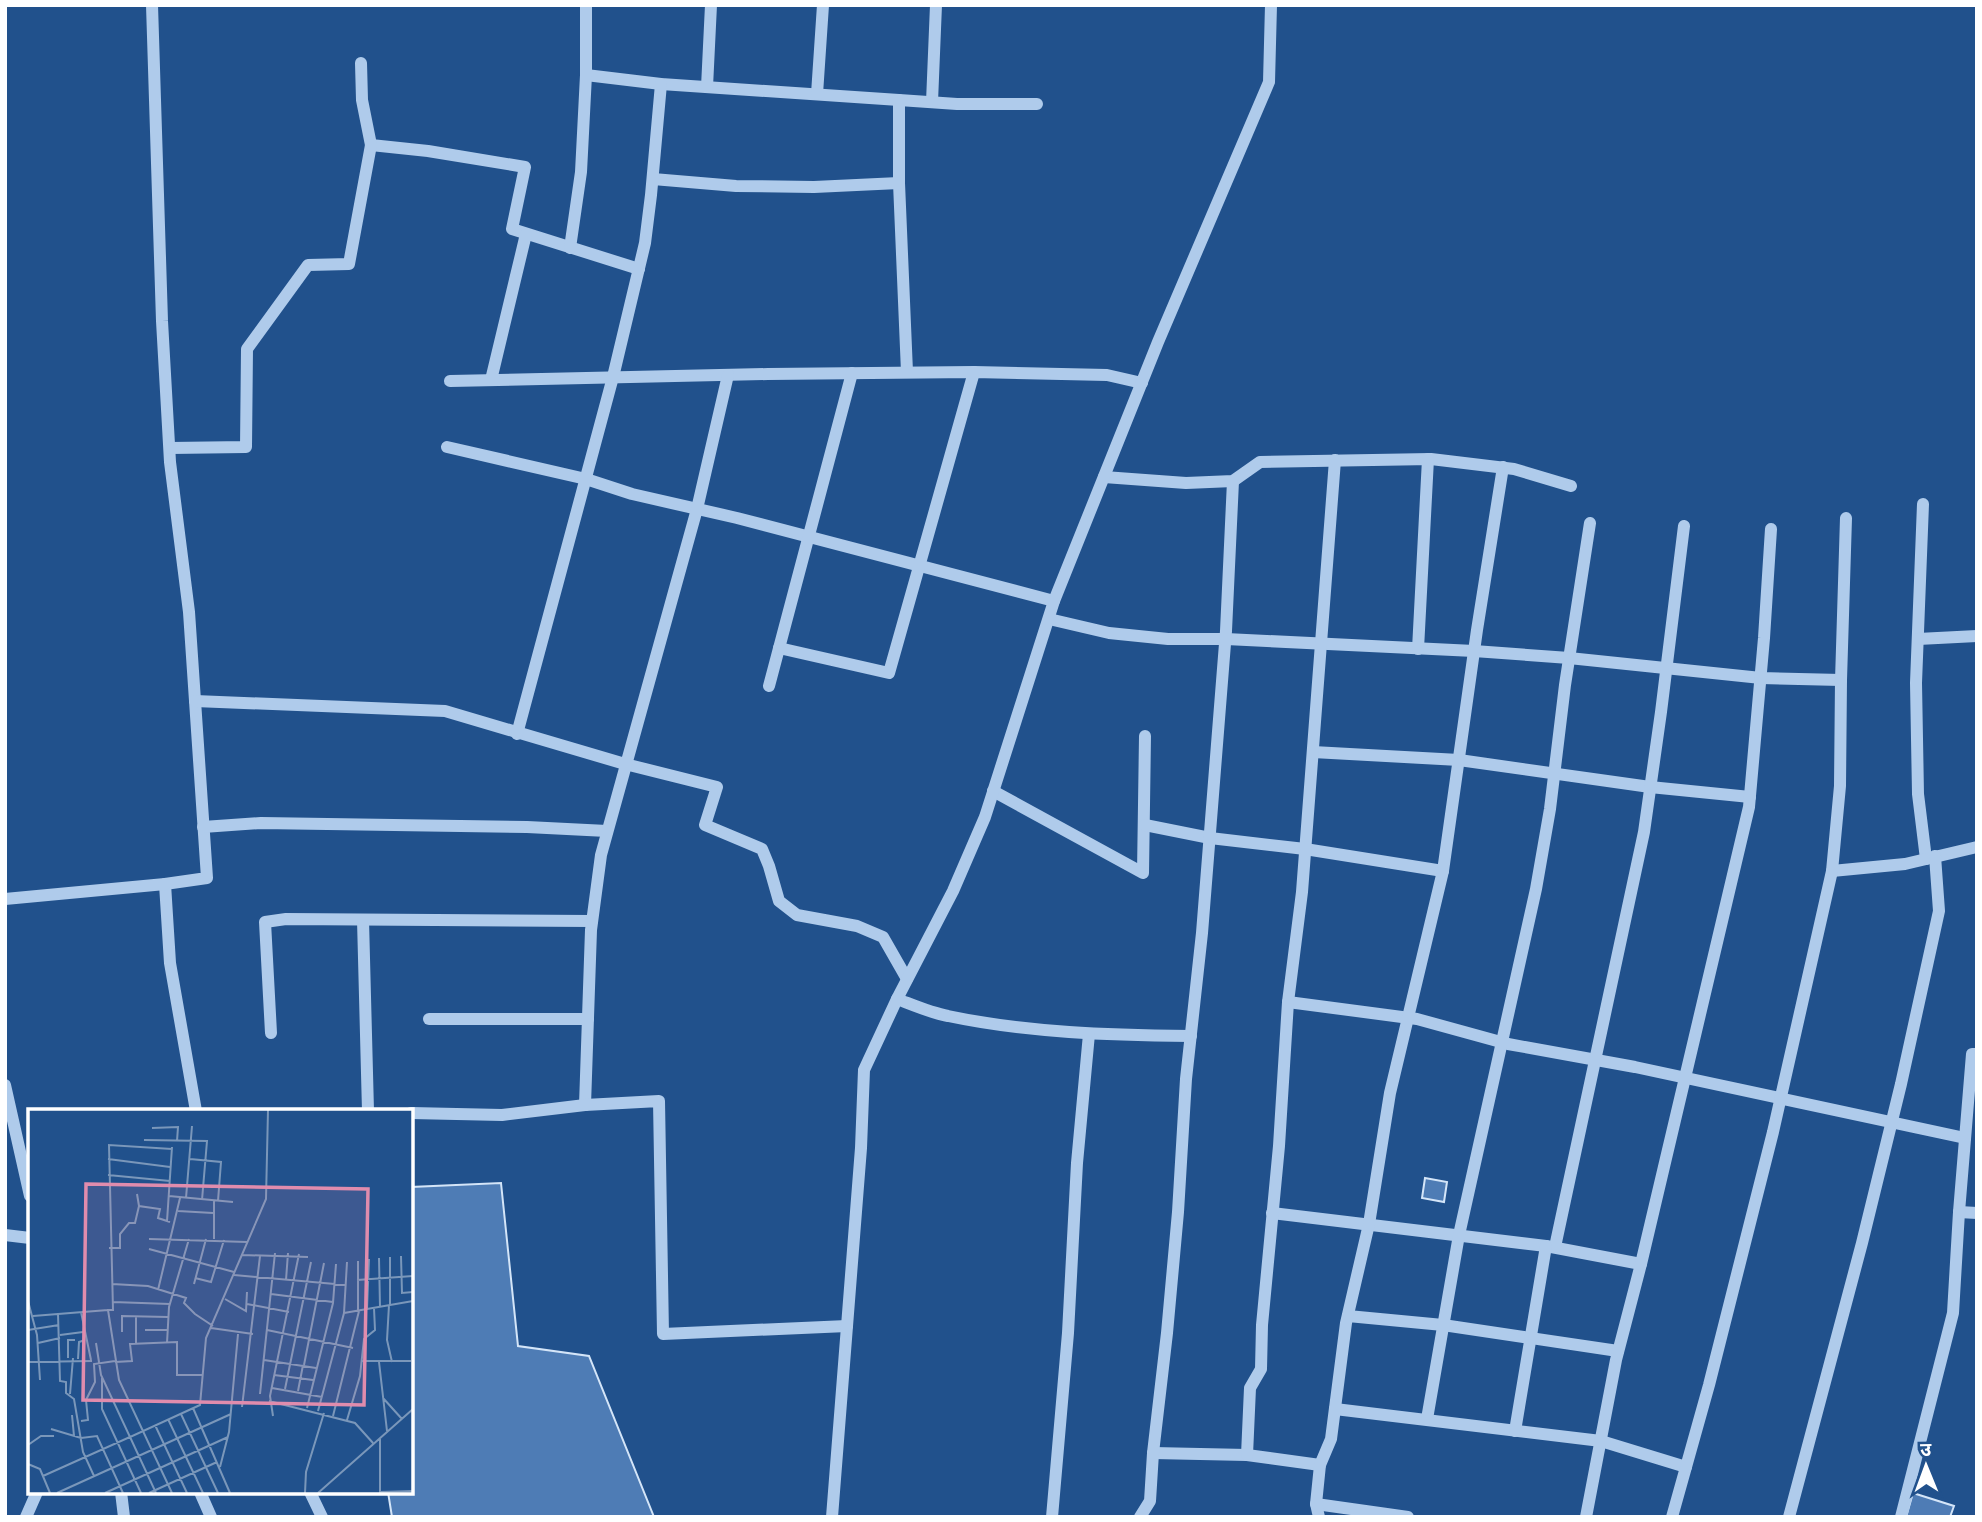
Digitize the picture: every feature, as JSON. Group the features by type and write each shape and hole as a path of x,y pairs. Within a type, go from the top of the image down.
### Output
{"street":[{"path":"5,899 207,878 189,612 170,448 160,280 152,5"},
{"path":"570,248 581,172 586,5"},
{"path":"707,87 711,5"},
{"path":"817,94 823,5"},
{"path":"932,102 936,5"},
{"path":"832,1517 861,1148 864,1070 953,891 985,817 1054,601 1142,383 1269,82 1271,5"},
{"path":"170,448 246,447 247,349 308,265 349,264 371,145 362,100 361,63"},
{"path":"586,75 661,84 899,100 1037,104"},
{"path":"517,734 613,377 645,243 661,84"},
{"path":"899,100 899,183 907,372"},
{"path":"371,145 428,151 525,167 512,229 639,269"},
{"path":"653,179 736,186 814,187 899,183"},
{"path":"491,380 526,234"},
{"path":"450,381 728,374 974,372 1107,375 1142,383"},
{"path":"779,648 889,673 974,372"},
{"path":"769,686 852,373"},
{"path":"585,1105 592,921 601,855 697,509 728,374"},
{"path":"447,447 586,480 1054,601"},
{"path":"1104,477 1186,483 1233,481 1260,462 1428,459 1514,469 1571,486"},
{"path":"1418,649 1428,459"},
{"path":"1247,1455 1250,1388 1261,1369 1262,1325 1279,1146 1288,1002 1306,849 1335,460"},
{"path":"1408,1517 1318,1510 1320,1465 1331,1439 1348,1316 1369,1224 1390,1093 1443,871 1503,467"},
{"path":"1140,1517 1150,1501 1176,1239 1226,639 1233,481"},
{"path":"1789,1517 1892,1122 1939,911 1919,794 1916,683 1923,504"},
{"path":"1672,1517 1709,1385 1781,1099 1832,871 1840,786 1846,518"},
{"path":"1427,1419 1460,1235 1536,889 1590,523"},
{"path":"1515,1431 1550,1247 1595,1059 1644,832 1684,526"},
{"path":"1586,1517 1618,1351 1743,835 1750,797 1761,678 1771,529"},
{"path":"1049,619 1109,633 1168,639 1226,639 1474,651 1761,678 1841,680"},
{"path":"1918,639 1977,636"},
{"path":"195,701 445,711 517,734 717,787 705,825 762,849 779,901 797,915 857,926 883,937 907,979"},
{"path":"993,791 1143,873 1145,736"},
{"path":"1314,752 1459,760 1650,787 1750,797"},
{"path":"204,827 261,823 527,827 607,831"},
{"path":"1145,825 1210,838 1306,849 1443,871"},
{"path":"1832,871 1905,864 1977,847"},
{"path":"165,884 170,963 196,1109"},
{"path":"271,1033 265,922 286,919 592,921"},
{"path":"363,920 368,1109"},
{"path":"897,999 946,1016 1022,1028 1089,1034 1191,1036"},
{"path":"1288,1002 1408,1018 1502,1042 1595,1059 1965,1138"},
{"path":"429,1019 588,1019"},
{"path":"1052,1517 1068,1333 1077,1163 1089,1034"},
{"path":"1901,1517 1953,1313 1972,1054 1977,1054"},
{"path":"6,1091 28,1187"},
{"path":"413,1113 502,1115 585,1105 659,1101 663,1334 847,1326"},
{"path":"1959,1212 1977,1213"},
{"path":"1272,1213 1550,1247 1641,1264"},
{"path":"5,1235 28,1238"},
{"path":"1348,1316 1443,1325 1618,1351"},
{"path":"1335,1409 1601,1441 1686,1467"},
{"path":"1153,1453 1247,1455 1320,1465"},
{"path":"26,1517 36,1494"},
{"path":"121,1494 124,1517"},
{"path":"201,1494 211,1517"},
{"path":"311,1494 322,1517"}],"building":[{"path":"1425,1178 1447,1182 1444,1202 1422,1198"},
{"path":"501,1183 518,1346 589,1356 654,1517 392,1517 388,1494 413,1494 413,1187"},
{"path":"1913,1493 1954,1506 1950,1517 1906,1517"}]}
